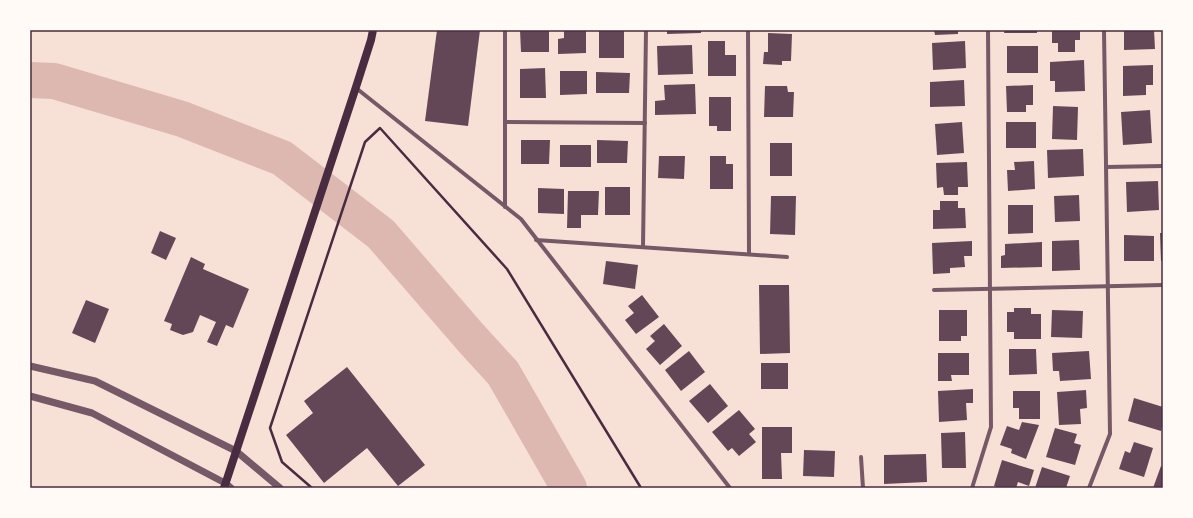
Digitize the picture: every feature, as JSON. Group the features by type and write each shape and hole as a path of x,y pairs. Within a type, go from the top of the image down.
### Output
{"main road":[{"path":"227,486 236,451 356,87 373,30"}],"street":[{"path":"505,30 505,207"},
{"path":"643,247 646,30"},
{"path":"748,30 749,254"},
{"path":"972,488 991,427 988,30"},
{"path":"1089,488 1110,434 1104,30"},
{"path":"356,87 521,219 730,488"},
{"path":"505,122 645,123"},
{"path":"1106,167 1163,166"},
{"path":"536,240 787,257"},
{"path":"934,290 1163,285"},
{"path":"30,366 94,381 236,451 280,488"},
{"path":"30,396 92,413 227,486"},
{"path":"861,457 863,488"}],"path":[{"path":"312,488 282,462 270,428 365,142 380,128 507,270 641,488"}],"building":[{"path":"437,30 480,30 468,126 425,121"},
{"path":"520,30 549,30 549,52 521,52"},
{"path":"564,30 586,30 586,53 558,54 558,39 564,38"},
{"path":"599,30 624,30 624,58 599,58"},
{"path":"667,30 701,30 701,33 667,34"},
{"path":"934,30 958,30 958,34 935,35"},
{"path":"1005,30 1037,30 1037,33 1004,33"},
{"path":"1052,30 1080,30 1080,40 1075,40 1075,52 1058,52 1058,43 1052,43"},
{"path":"1124,30 1154,30 1155,49 1124,50"},
{"path":"768,33 792,34 791,61 782,61 782,65 763,64 764,52 768,52"},
{"path":"708,41 725,41 725,55 736,55 736,76 708,76"},
{"path":"965,41 966,68 933,70 932,43"},
{"path":"692,45 693,74 658,75 657,46"},
{"path":"1007,46 1038,46 1038,73 1007,73"},
{"path":"1084,60 1085,91 1055,92 1055,81 1050,81 1050,62"},
{"path":"1153,65 1153,85 1146,85 1146,95 1123,96 1123,66"},
{"path":"545,68 546,98 520,98 520,69"},
{"path":"560,71 587,71 587,94 560,95"},
{"path":"596,72 630,73 629,93 596,93"},
{"path":"964,80 965,106 930,107 930,82"},
{"path":"695,84 696,114 655,115 655,101 665,100 664,85"},
{"path":"1033,85 1033,105 1026,105 1026,112 1007,112 1006,86"},
{"path":"765,86 787,86 788,92 794,92 793,117 764,117"},
{"path":"709,97 731,97 731,131 717,131 717,126 709,126"},
{"path":"1053,106 1078,107 1077,140 1052,139"},
{"path":"1150,110 1152,143 1123,145 1121,112"},
{"path":"962,122 964,153 937,155 935,124"},
{"path":"1006,122 1036,122 1036,148 1006,148"},
{"path":"521,140 550,140 549,164 521,164"},
{"path":"597,140 628,141 627,163 597,163"},
{"path":"770,143 792,143 792,176 770,176"},
{"path":"560,145 591,145 591,167 560,167"},
{"path":"1083,149 1084,176 1048,178 1047,150"},
{"path":"659,156 685,156 684,179 658,178"},
{"path":"710,156 726,156 726,164 733,164 733,189 710,189"},
{"path":"1034,161 1035,189 1008,191 1007,170 1015,170 1014,162"},
{"path":"967,162 968,187 958,187 958,195 944,195 943,187 937,188 936,163"},
{"path":"1158,181 1159,210 1127,212 1126,182"},
{"path":"605,187 630,187 630,215 605,215"},
{"path":"538,188 564,189 564,214 538,213"},
{"path":"568,191 599,191 598,215 581,215 581,228 567,228"},
{"path":"1079,195 1080,221 1055,222 1054,196"},
{"path":"771,196 796,196 795,235 770,234"},
{"path":"940,201 958,201 958,208 965,208 966,228 933,229 933,210 940,210"},
{"path":"1008,205 1033,205 1033,233 1008,234"},
{"path":"160,231 176,238 166,260 151,253"},
{"path":"1160,233 1163,233 1163,261 1161,261"},
{"path":"1124,235 1154,236 1154,261 1124,261"},
{"path":"1079,240 1080,270 1052,271 1052,241"},
{"path":"972,241 972,256 964,256 965,267 950,268 950,273 933,274 932,243"},
{"path":"1042,242 1042,267 1001,268 1001,256 1005,255 1005,244"},
{"path":"191,257 205,264 203,269 249,289 233,328 226,325 217,346 207,342 216,322 200,315 193,332 183,335 170,330 172,324 164,321"},
{"path":"606,261 638,265 635,289 603,284"},
{"path":"759,285 789,285 790,353 760,354"},
{"path":"642,295 659,317 636,334 625,320 634,313 628,306"},
{"path":"86,300 109,309 95,343 72,333"},
{"path":"1014,308 1031,308 1031,314 1041,314 1041,339 1014,339 1014,332 1007,332 1007,312 1014,312"},
{"path":"939,310 967,310 967,336 961,336 961,341 939,341"},
{"path":"1052,310 1083,311 1082,338 1051,337"},
{"path":"664,324 682,346 660,365 646,349 655,341 650,336"},
{"path":"1009,349 1036,349 1037,374 1009,375"},
{"path":"689,351 705,372 681,391 665,370"},
{"path":"1089,351 1091,379 1060,381 1059,371 1053,371 1052,353"},
{"path":"938,353 969,353 969,375 951,375 952,381 938,381"},
{"path":"761,363 788,363 788,389 761,389"},
{"path":"347,367 425,465 398,486 367,448 324,483 286,435 313,413 304,401"},
{"path":"710,384 728,406 708,423 689,401"},
{"path":"973,389 973,403 966,403 967,420 939,422 938,391"},
{"path":"1086,390 1087,408 1080,409 1081,424 1059,425 1057,392"},
{"path":"1013,391 1040,391 1040,419 1019,419 1019,408 1013,408"},
{"path":"1134,398 1163,407 1163,424 1161,431 1128,421"},
{"path":"739,410 755,429 749,434 756,442 739,456 732,448 728,451 712,432"},
{"path":"1022,422 1039,425 1026,459 1011,453 1012,449 1000,445 1007,426 1019,430"},
{"path":"762,427 792,427 792,453 781,453 782,479 762,479"},
{"path":"1055,428 1077,434 1074,443 1081,445 1075,465 1046,457"},
{"path":"965,432 966,468 942,468 941,433"},
{"path":"1134,442 1153,448 1144,477 1119,469 1125,451 1130,453"},
{"path":"804,450 835,451 834,477 803,476"},
{"path":"926,454 927,482 884,484 884,455"},
{"path":"1002,460 1034,470 1029,486 1018,482 1016,488 1000,488 994,486"},
{"path":"1161,466 1163,467 1163,488 1153,488"},
{"path":"1042,467 1070,476 1066,488 1035,488"}],"waterway":[{"path":"30,80 54,81 182,119 282,158 381,234 503,373 569,488"}]}
